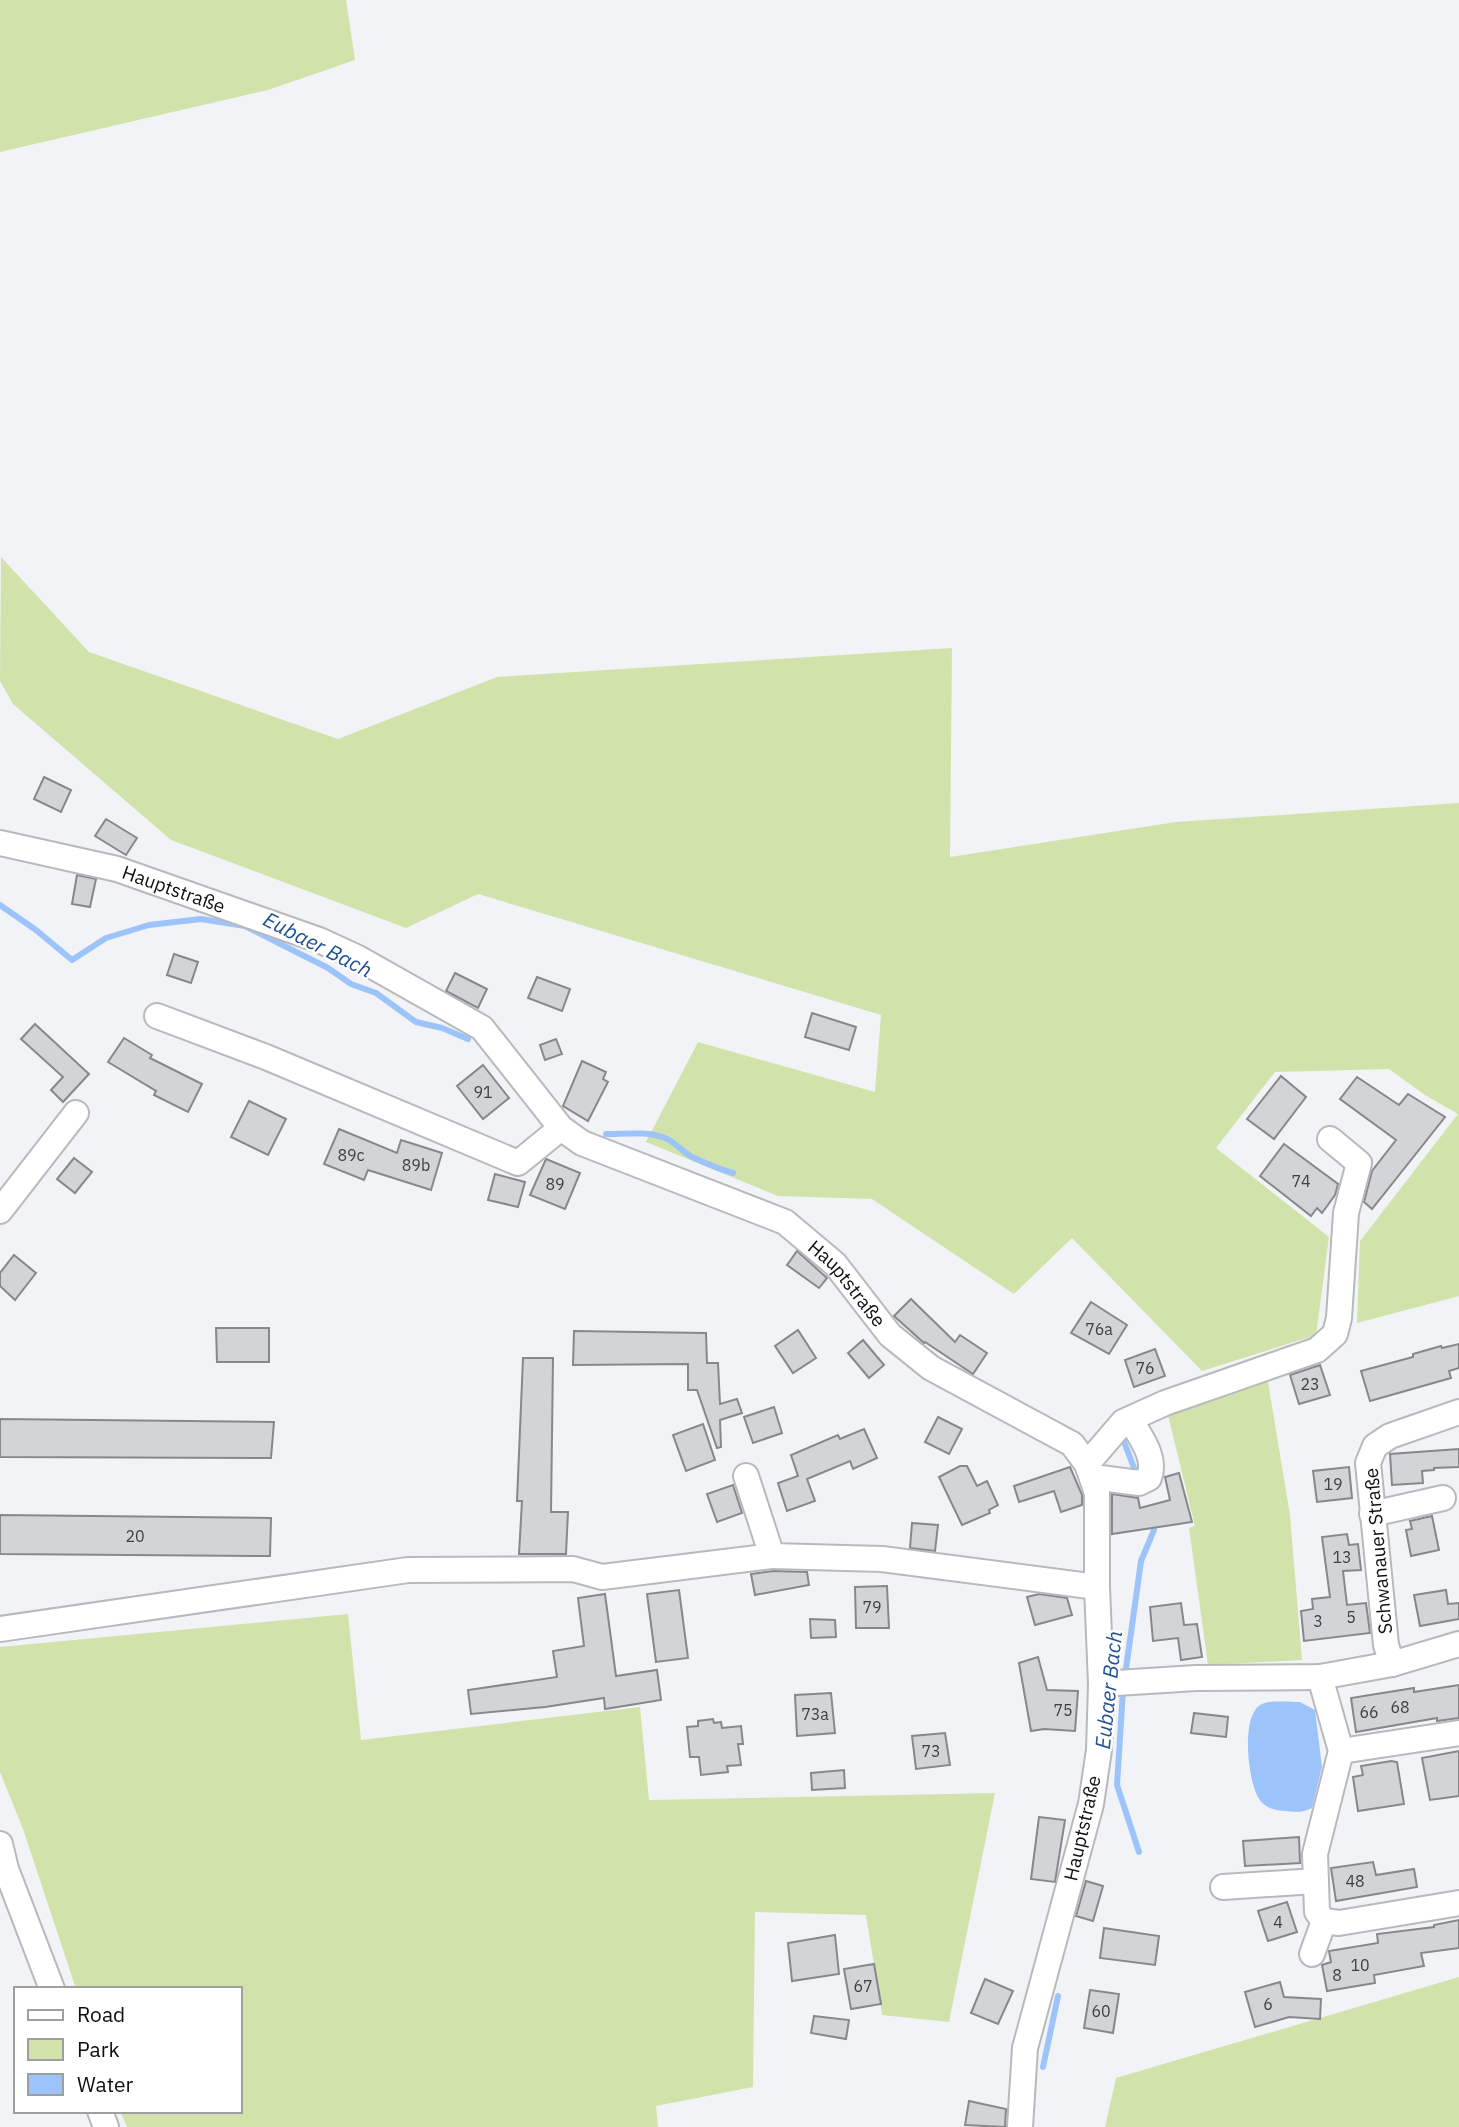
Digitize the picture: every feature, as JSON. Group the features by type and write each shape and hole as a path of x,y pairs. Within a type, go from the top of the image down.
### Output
{"street":[{"name":"Hauptstraße","path":"0,844 117,869 319,940 358,958 482,1028 561,1128 582,1143 785,1223 835,1264 890,1335 931,1368 1072,1444 1090,1470 1097,1493 1097,1587 1106,1684 1091,1804 1026,2048 1020,2127"},
{"path":"157,1016 300,1071 518,1163 561,1128"},
{"path":"0,1211 76,1114"},
{"path":"1130,1419 1151,1457 1152,1469 1149,1478 1139,1483 1090,1470 1123,1422 1165,1403 1317,1350 1335,1334 1342,1293 1346,1213 1359,1163 1330,1139"},
{"name":"Schwanauer Straße","path":"1392,1664 1387,1645 1368,1463 1375,1446 1390,1436 1459,1412"},
{"path":"746,1476 772,1556"},
{"path":"1372,1514 1443,1497"},
{"path":"0,1629 408,1570 573,1569 602,1577 772,1556 882,1559 1097,1587"},
{"name":"Schwanauer Straße","path":"1106,1684 1196,1678 1320,1676 1392,1664 1459,1644"},
{"path":"1320,1676 1341,1751 1315,1854 1317,1912 1324,1921 1339,1923 1459,1903"},
{"path":"1341,1751 1459,1733"},
{"path":"0,1844 3,1870 51,1987"},
{"path":"1223,1886 1316,1881"},
{"path":"1312,1954 1324,1921"}],"green space":[{"path":"0,0 346,0 355,60 268,90 0,152"},
{"path":"1,557 89,652 338,739 497,677 952,648 950,857 1176,822 1459,803 1459,1296 1357,1323 1360,1241 1458,1114 1425,1095 1389,1069 1275,1072 1216,1148 1329,1237 1316,1335 1202,1371 1072,1238 1014,1294 872,1199 778,1196 646,1142 698,1042 875,1092 881,1015 478,894 406,928 171,840 13,704 0,681"},
{"path":"1267,1376 1290,1515 1302,1660 1208,1665 1189,1528 1195,1526 1167,1411"},
{"path":"348,1614 361,1740 640,1707 649,1800 995,1793 949,2022 882,2015 866,1915 755,1912 753,2087 656,2106 658,2127 127,2127 121,2113 242,2113 242,1987 75,1987 23,1829 0,1772 0,1647"},
{"path":"1459,1977 1459,2127 1105,2127 1116,2078"}],"water":[{"path":"1300,1702 1315,1710 1322,1767 1312,1808 1299,1812 1278,1810 1263,1804 1254,1789 1249,1763 1248,1733 1255,1710 1262,1704"}],"building":[{"path":"44,777 71,790 61,812 34,799"},
{"path":"106,819 137,838 126,855 95,836"},
{"path":"77,875 96,879 90,907 72,904"},
{"path":"174,954 198,962 191,983 167,975"},
{"path":"455,973 487,989 478,1008 446,991"},
{"path":"537,977 570,989 562,1011 528,998"},
{"path":"812,1013 856,1027 849,1050 805,1037"},
{"path":"35,1024 89,1074 63,1102 51,1090 63,1077 21,1039"},
{"path":"124,1038 152,1055 150,1058 202,1084 188,1112 154,1095 156,1091 108,1062"},
{"path":"556,1039 562,1054 545,1060 540,1045"},
{"path":"582,1061 606,1072 603,1079 608,1082 588,1121 563,1106"},
{"path":"483,1065 509,1098 483,1119 457,1086"},
{"path":"1281,1076 1306,1097 1274,1139 1247,1119"},
{"path":"1357,1077 1399,1105 1408,1094 1445,1117 1372,1209 1364,1202 1372,1171 1396,1140 1340,1099"},
{"path":"249,1101 286,1119 268,1155 231,1137"},
{"path":"339,1129 397,1153 401,1140 442,1153 431,1190 368,1170 364,1180 324,1164"},
{"path":"1284,1144 1338,1184 1335,1195 1322,1213 1317,1208 1311,1216 1260,1176"},
{"path":"74,1158 92,1172 75,1193 57,1179"},
{"path":"546,1159 580,1173 565,1209 530,1195"},
{"path":"495,1174 525,1182 518,1207 488,1200"},
{"path":"797,1251 827,1278 819,1288 787,1265"},
{"path":"14,1255 36,1273 15,1300 0,1286 0,1273"},
{"path":"911,1299 955,1342 960,1335 987,1353 973,1374 924,1343 894,1316"},
{"path":"1091,1302 1127,1325 1109,1354 1071,1333"},
{"path":"216,1328 269,1328 269,1362 217,1362"},
{"path":"798,1330 816,1358 793,1373 775,1346"},
{"path":"574,1331 706,1333 707,1363 718,1363 720,1404 737,1399 742,1413 720,1420 721,1447 717,1448 697,1390 688,1390 688,1364 573,1365"},
{"path":"863,1340 884,1365 869,1378 848,1353"},
{"path":"1459,1344 1459,1368 1449,1371 1451,1378 1370,1401 1361,1371 1413,1357 1413,1354 1441,1346"},
{"path":"1155,1349 1165,1376 1134,1387 1125,1360"},
{"path":"523,1358 553,1358 551,1512 568,1512 566,1554 519,1554 522,1501 517,1501"},
{"path":"1320,1365 1330,1395 1299,1404 1290,1375"},
{"path":"774,1407 782,1433 753,1443 744,1417"},
{"path":"938,1417 962,1429 949,1454 925,1442"},
{"path":"0,1419 274,1422 271,1458 0,1457"},
{"path":"703,1424 715,1460 686,1471 673,1435"},
{"path":"864,1429 877,1458 853,1469 850,1461 807,1479 815,1501 787,1511 778,1483 798,1476 791,1455 838,1435 840,1439"},
{"path":"1459,1449 1459,1467 1422,1471 1423,1483 1392,1485 1390,1454"},
{"path":"960,1466 967,1466 977,1486 987,1481 998,1505 989,1510 990,1513 962,1525 939,1477"},
{"path":"1070,1467 1082,1495 1082,1505 1061,1512 1054,1491 1019,1502 1014,1486"},
{"path":"1349,1467 1352,1498 1317,1502 1313,1471"},
{"path":"1179,1473 1192,1522 1112,1534 1112,1494 1138,1498 1140,1508 1170,1500 1165,1477"},
{"path":"733,1485 742,1513 717,1522 707,1494"},
{"path":"0,1515 271,1518 270,1556 0,1554"},
{"path":"1432,1516 1439,1550 1411,1556 1406,1530 1412,1529 1410,1521"},
{"path":"912,1523 938,1525 935,1551 910,1548"},
{"path":"1347,1534 1349,1545 1358,1544 1361,1570 1343,1571 1347,1605 1366,1603 1370,1633 1304,1641 1301,1611 1313,1609 1312,1599 1330,1597 1322,1537"},
{"path":"773,1571 807,1572 809,1585 755,1595 751,1574"},
{"path":"887,1586 889,1628 856,1628 855,1587"},
{"path":"679,1590 688,1658 656,1662 647,1594"},
{"path":"1446,1590 1448,1604 1459,1603 1459,1619 1420,1626 1414,1595"},
{"path":"605,1594 616,1676 657,1670 661,1700 605,1709 604,1698 471,1714 468,1690 557,1677 553,1651 584,1646 578,1598"},
{"path":"1039,1594 1067,1598 1072,1615 1035,1625 1027,1597"},
{"path":"1181,1603 1184,1625 1197,1624 1202,1657 1181,1660 1178,1638 1153,1641 1150,1607"},
{"path":"810,1619 835,1620 836,1637 811,1638"},
{"path":"1038,1657 1047,1690 1078,1691 1075,1731 1031,1731 1019,1663"},
{"path":"1459,1685 1459,1718 1437,1721 1437,1718 1356,1732 1351,1698 1414,1688 1414,1692"},
{"path":"831,1693 835,1733 797,1736 795,1695"},
{"path":"1194,1713 1228,1717 1226,1737 1191,1733"},
{"path":"713,1719 714,1723 721,1722 722,1728 741,1726 743,1744 738,1744 741,1765 727,1766 728,1772 701,1775 699,1757 690,1757 687,1727 698,1726 698,1721"},
{"path":"945,1733 950,1765 916,1769 912,1736"},
{"path":"1459,1751 1459,1796 1430,1800 1422,1758"},
{"path":"1397,1762 1404,1804 1358,1811 1353,1777 1363,1775 1361,1766"},
{"path":"844,1770 845,1788 812,1790 811,1773"},
{"path":"1039,1817 1065,1820 1055,1882 1031,1879"},
{"path":"1299,1837 1300,1863 1245,1866 1243,1841"},
{"path":"1373,1862 1376,1875 1414,1869 1417,1887 1336,1901 1331,1868"},
{"path":"1086,1881 1103,1886 1093,1921 1076,1916"},
{"path":"1287,1902 1297,1932 1268,1941 1258,1911"},
{"path":"1459,1920 1459,1948 1421,1953 1424,1966 1374,1975 1375,1983 1327,1991 1322,1965 1331,1962 1329,1951 1378,1943 1377,1934 1434,1927"},
{"path":"1104,1928 1159,1936 1155,1965 1100,1958"},
{"path":"835,1935 839,1974 792,1981 788,1943"},
{"path":"874,1964 881,2004 851,2009 844,1969"},
{"path":"985,1979 1013,1991 998,2024 971,2013"},
{"path":"1280,1982 1284,1997 1321,1999 1320,2019 1289,2017 1255,2027 1245,1992"},
{"path":"1090,1990 1119,1994 1113,2033 1084,2028"},
{"path":"814,2016 849,2020 846,2039 811,2033"},
{"path":"969,2101 1006,2109 1005,2127 965,2125"}],"waterway":[{"name":"Eubaer Bach","path":"0,905 72,960 106,938 149,925 201,919 245,926 328,968 351,984 376,993 416,1022 442,1028 468,1039"},
{"path":"606,1134 636,1133 658,1136 669,1140 692,1157 733,1173"},
{"path":"1123,1439 1134,1468"},
{"name":"Eubaer Bach","path":"1125,1676 1141,1561 1154,1530"},
{"name":"Eubaer Bach","path":"1123,1690 1117,1785 1139,1852"},
{"path":"1043,2067 1058,1996"}]}
